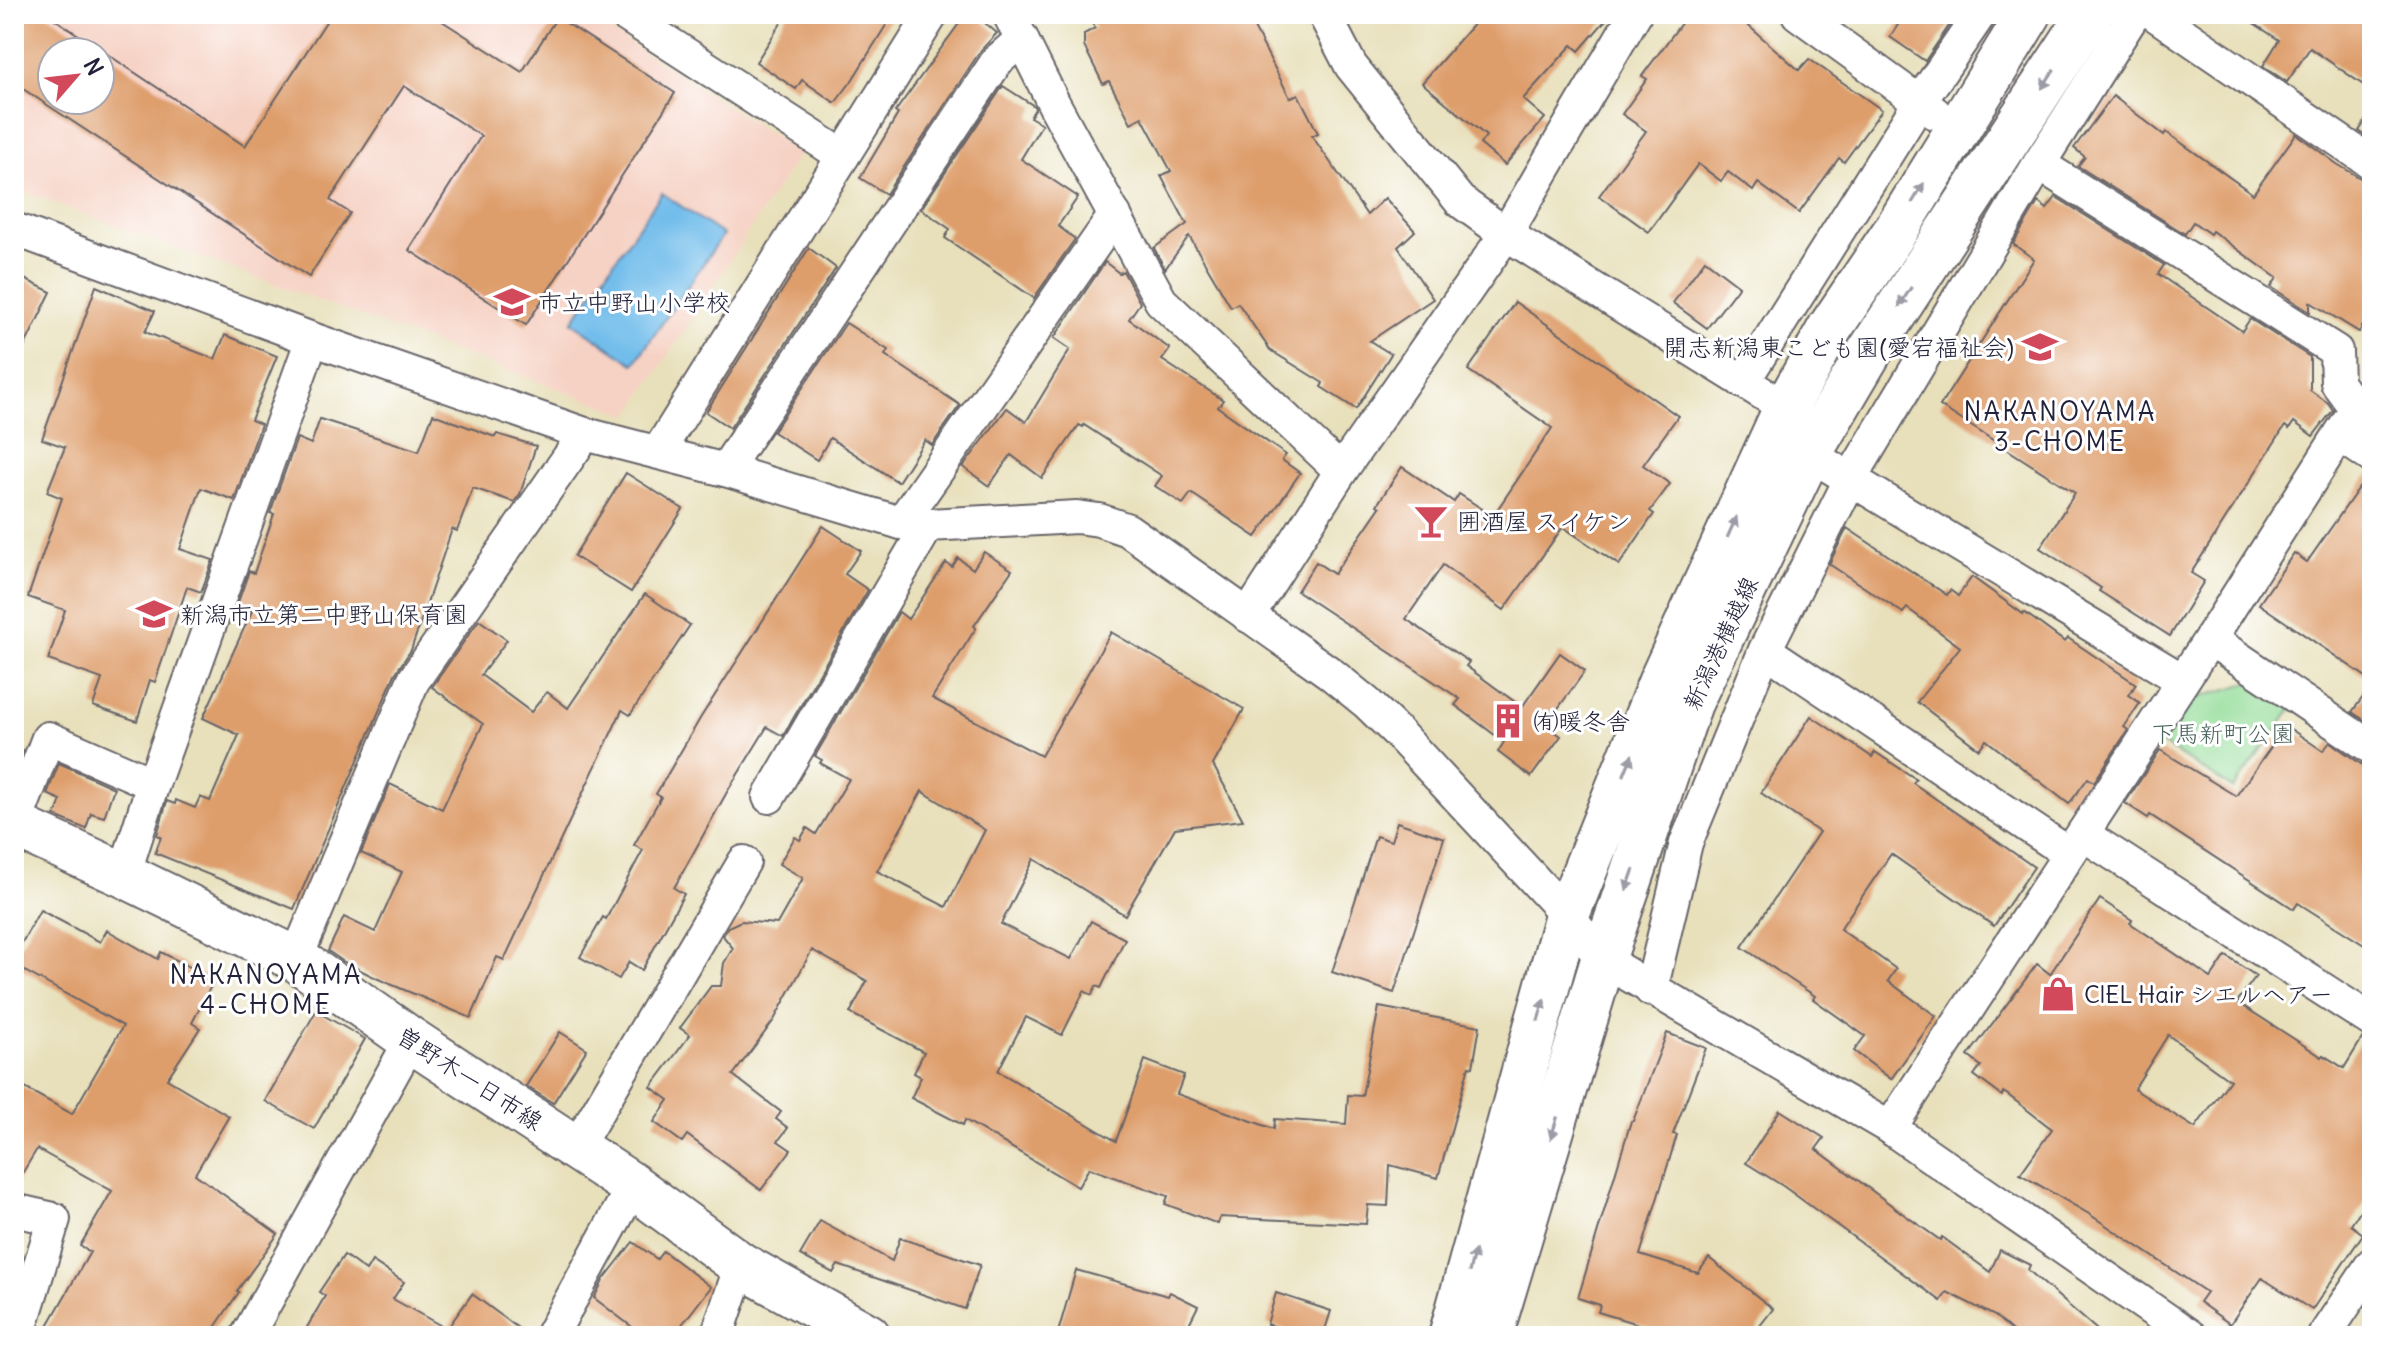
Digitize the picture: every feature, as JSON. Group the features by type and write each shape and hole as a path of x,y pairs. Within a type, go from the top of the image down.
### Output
{"main road":[{"name":"新潟港横越線","path":"1451,1336 1567,915 1661,681 1786,408 1830,328 1894,233 2029,14"},
{"name":"新潟港横越線","path":"1490,1336 1603,960 1690,703 1809,454 1870,351 2090,14"},
{"name":"曽野木一日市線","path":"14,826 124,875 296,959 411,1040 633,1186 741,1265 868,1336"}],"street":[{"path":"624,14 843,156"},
{"path":"658,452 932,14"},
{"path":"1324,14 1351,66 1460,201 1506,234 1786,408"},
{"path":"1248,616 1341,471 1506,234 1635,14"},
{"path":"1798,14 1957,129"},
{"path":"1743,382 1919,103 1980,14"},
{"path":"1651,990 1686,843 1765,650 1851,478 2039,164 2134,14"},
{"path":"2154,14 2372,163"},
{"path":"1015,26 1161,301 1341,471"},
{"path":"725,470 997,61 1015,26"},
{"path":"1890,1128 2210,639 2356,409 2337,383 2336,351 2039,164"},
{"path":"769,797 915,524 1115,215"},
{"path":"14,229 312,339 585,434 915,524 1077,517 1099,520 1128,530 1367,703 1567,915 1603,960 1890,1128 2190,1336"},
{"path":"124,875 153,784 312,339"},
{"path":"296,959 413,681 585,434"},
{"path":"2340,435 2372,457"},
{"path":"1809,454 2182,680"},
{"path":"2210,639 2372,748"},
{"path":"1765,650 2076,844 2372,1021"},
{"path":"14,826 48,738 153,784"},
{"path":"576,1148 744,862"},
{"path":"247,1336 411,1040"},
{"path":"551,1336 633,1186"},
{"path":"14,1210 54,1219 18,1336"},
{"path":"2324,1336 2372,1264"},
{"path":"717,1336 741,1265"}],"shaded area":[{"name":"市立中野山小学校","path":"14,14 586,14 800,153 629,415 14,188"}],"green space":[{"name":"下馬新町公園","path":"2261,679 2296,703 2233,789 2156,740 2184,702"}],"water":[{"path":"662,193 723,235 634,364 572,322"}],"building":[{"path":"14,14 47,14 80,36 36,36 36,97 14,83"},
{"path":"331,14 431,14 522,72 557,17 675,93 526,325 409,250 481,136 404,86 330,200 350,213 309,277 64,116 116,116 116,60 245,146"},
{"path":"787,14 893,14 835,103 802,80 796,89 756,62"},
{"path":"966,14 974,14 997,33 981,50 886,194 860,178 898,114 895,112"},
{"path":"1088,14 1247,14 1290,98 1298,94 1318,133 1312,136 1367,215 1385,198 1415,231 1398,247 1433,299 1370,341 1391,354 1356,409 1321,387 1323,383 1270,350 1238,303 1231,307 1189,236 1165,269 1154,248 1187,224 1161,176 1171,171 1142,117 1131,123 1109,81 1103,84 1084,46 1084,34 1095,28"},
{"path":"1482,14 1611,14 1579,51 1572,45 1523,99 1545,118 1505,165 1480,144 1486,136 1422,83"},
{"path":"1688,14 1735,14 1799,70 1809,59 1882,110 1844,162 1839,158 1799,213 1758,183 1753,191 1728,172 1721,181 1698,164 1649,232 1599,196 1646,131 1622,114 1647,79 1642,76"},
{"path":"1905,14 1957,14 1925,61 1890,37"},
{"path":"2240,14 2372,14 2372,91 2310,48 2287,82 2263,66 2279,40"},
{"path":"1003,86 1034,106 1030,117 1042,124 1021,159 1078,197 1058,226 1075,239 1034,298 945,238 950,229 921,209"},
{"path":"2113,96 2164,135 2166,132 2253,194 2296,134 2337,164 2372,182 2372,310 2359,332 2310,302 2310,312 2271,287 2277,278 2212,231 2210,234 2193,222 2185,234 2078,166 2085,157 2074,148"},
{"path":"2372,111 2372,140 2359,131"},
{"path":"2056,197 2164,265 2158,274 2242,331 2250,319 2310,357 2310,390 2333,410 2313,436 2294,422 2289,429 2285,426 2191,573 2204,581 2170,636 2099,591 2101,588 2040,548 2075,493 1940,406 2034,259 2013,244 2038,202 2047,209"},
{"path":"809,248 836,268 730,428 706,412"},
{"path":"1705,260 1739,286 1707,328 1673,303"},
{"path":"1105,262 1119,273 1123,271 1140,303 1129,319 1170,349 1162,360 1223,400 1218,407 1286,455 1282,460 1300,473 1256,537 1191,493 1183,504 1155,486 1162,476 1084,425 1079,425 1042,478 1011,455 989,486 963,467 1007,408 1026,422 1070,349 1054,338"},
{"path":"14,274 51,292 14,368"},
{"path":"96,286 155,311 145,332 215,359 225,335 277,356 251,420 261,424 234,500 201,488 180,549 213,560 201,592 187,587 155,682 150,680 137,721 93,706 102,679 48,660 65,610 28,597 62,498 47,492 65,447 42,439"},
{"path":"1515,302 1678,416 1643,465 1670,484 1650,511 1654,514 1619,565 1563,527 1504,610 1443,565 1406,619 1469,662 1466,666 1522,707 1560,653 1585,671 1546,725 1561,736 1531,777 1498,752 1504,742 1455,705 1460,699 1297,591 1316,562 1334,574 1380,507 1377,505 1402,467 1454,502 1459,494 1493,516 1552,428 1468,370"},
{"path":"846,323 888,350 885,355 960,405 932,445 925,440 898,482 830,438 817,460 773,432"},
{"path":"433,414 495,437 497,434 536,446 520,494 514,502 473,488 457,531 452,529 411,650 395,674 294,909 155,853 167,801 175,804 176,800 195,808 200,797 210,801 239,735 203,718 252,611 237,605 249,571 254,573 274,514 270,513 297,438 311,444 320,419 419,451"},
{"path":"626,473 683,509 631,592 574,556"},
{"path":"2368,475 2372,476 2372,681 2259,604 2294,553 2307,562"},
{"path":"823,526 861,551 845,574 868,590 783,736 767,727 727,792 674,888 684,894 642,970 629,962 619,979 580,957 603,917 606,919 643,850 634,845 661,797 656,794 701,717"},
{"path":"1847,528 1947,595 1950,590 1958,596 1972,577 2065,642 2068,638 2136,684 2129,695 2140,703 2124,727 2128,730 2094,782 2088,778 2069,804 1986,740 1979,749 1917,702 1960,647 1907,608 1903,613 1829,564"},
{"path":"984,552 1012,570 974,626 976,628 932,698 1041,756 1111,632 1244,709 1213,765 1243,820 1175,828 1125,915 1034,859 1001,924 1071,959 1091,921 1125,939 1101,988 1096,986 1092,995 1084,991 1062,1035 1026,1017 998,1071 1116,1141 1145,1060 1184,1075 1177,1094 1274,1129 1275,1119 1346,1124 1348,1095 1362,1096 1379,1007 1480,1026 1473,1067 1469,1066 1438,1178 1390,1165 1388,1206 1368,1205 1366,1224 1220,1217 1218,1224 1165,1204 1168,1196 1089,1168 1078,1187 965,1120 963,1125 911,1098 921,1077 914,1073 924,1052 850,1013 867,981 812,950 774,1020 733,1075 781,1112 776,1119 788,1128 778,1141 791,1150 761,1190 687,1135 682,1142 654,1122 669,1100 651,1087 690,1035 680,1028 711,986 721,986 724,963 733,948 723,936 728,927 741,921 777,924 803,878 779,864 795,837 800,840 807,828 816,834 849,779 820,763 822,760 815,756 899,612 908,619 946,563 952,567 958,558 973,569","holes":["922,791 985,830 946,907 877,871"]},
{"path":"645,594 690,625 630,715 622,710 504,960 497,957 471,1018 376,978 328,951 344,917 375,932 402,872 361,853 390,784 442,809 483,724 432,687 479,620 507,640 481,675 531,712 547,692 568,708"},
{"path":"2372,685 2372,725 2352,712"},
{"path":"1811,716 1872,757 1875,752 1916,779 1913,783 2034,867 1994,926 1891,854 1840,929 1896,969 1888,981 1936,1016 1891,1079 1854,1051 1865,1036 1813,999 1815,996 1742,947 1819,832 1761,793"},
{"path":"2286,726 2323,751 2330,742 2361,764 2372,767 2372,950 2298,903 2294,909 2150,815 2148,818 2125,803 2160,750 2236,796"},
{"path":"14,746 23,750 14,774"},
{"path":"59,763 114,788 104,817 91,813 86,829 55,816 61,800 47,794"},
{"path":"1397,822 1444,838 1394,993 1332,972 1376,836 1391,841"},
{"path":"2100,899 2211,978 2226,956 2256,976 2237,1002 2322,1057 2344,1068 2363,1037 2372,1040 2372,1192 2351,1225 2363,1234 2312,1310 2262,1278 2230,1324 2199,1302 2206,1292 2089,1214 2020,1174 2052,1129 2004,1092 2002,1096 1974,1075 1981,1066 1968,1056 2037,964 2050,974","holes":["2168,1035 2230,1080 2195,1128 2134,1089"]},
{"path":"40,910 100,942 107,930 158,959 161,952 214,980 192,1023 200,1028 167,1079 229,1116 195,1174 278,1234 209,1336 42,1336 90,1252 80,1246 112,1191 37,1149 14,1187 14,1082 72,1114 123,1026 14,965 14,957"},
{"path":"316,1011 365,1039 314,1129 265,1101"},
{"path":"560,1032 587,1049 553,1103 526,1086"},
{"path":"1667,1033 1706,1048 1673,1134 1677,1135 1640,1255 1698,1273 1709,1258 1773,1309 1752,1336 1677,1336 1598,1312 1600,1305 1578,1298 1631,1121"},
{"path":"1780,1110 1824,1138 1816,1149 1940,1240 1942,1237 1990,1272 2000,1250 2030,1265 2028,1270 2104,1336 2018,1336 1995,1316 1947,1292 1941,1301 1783,1186 1746,1163"},
{"path":"820,1221 892,1261 900,1238 980,1265 965,1309 838,1265 833,1273 800,1255"},
{"path":"633,1242 657,1259 663,1251 711,1287 673,1336 644,1336 594,1298 604,1279"},
{"path":"344,1255 366,1271 372,1261 404,1282 393,1299 447,1329 472,1294 529,1336 302,1336 325,1296 319,1292"},
{"path":"1076,1270 1168,1296 1170,1292 1198,1306 1183,1336 1057,1336"},
{"path":"1276,1293 1331,1311 1323,1336 1306,1336 1267,1324"}],"place":[{"name":"市立中野山小学校","path":"512,302"},
{"name":"開志新潟東こども園(愛宕福祉会)","path":"2040,347"},
{"name":"囲酒屋 スイケン","path":"1431,521"},
{"name":"新潟市立第二中野山保育園","path":"154,614"},
{"name":"㈲暖冬舎","path":"1508,721"},
{"name":"ClEL Hair シエルヘアー","path":"2058,994"}],"district":[{"name":"NAKANOYAMA 3-CHOME","path":"2060,426"},
{"name":"NAKANOYAMA 4-CHOME","path":"266,989"}]}
